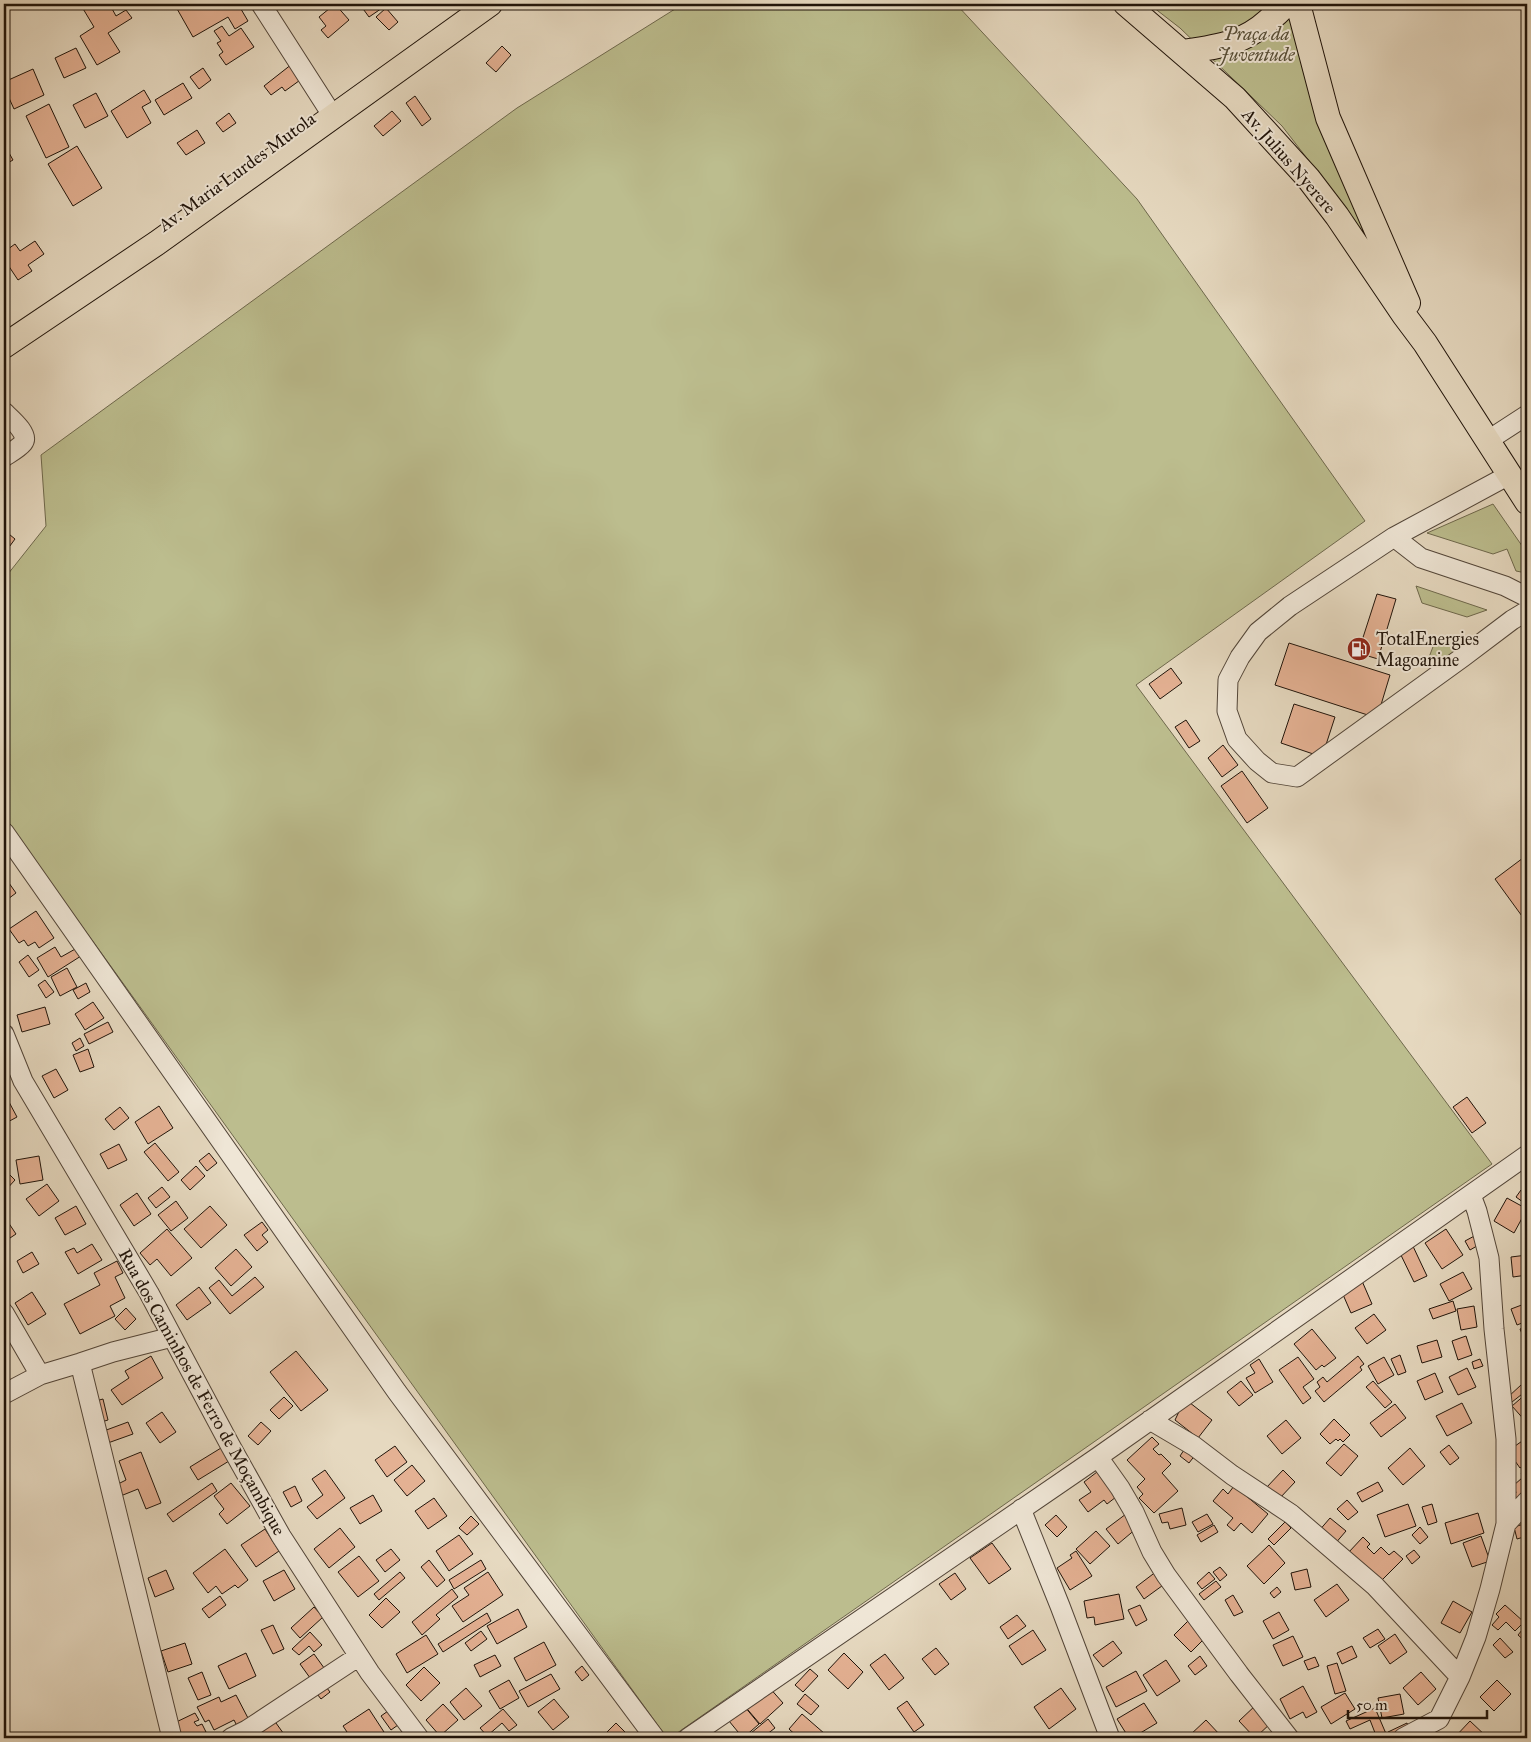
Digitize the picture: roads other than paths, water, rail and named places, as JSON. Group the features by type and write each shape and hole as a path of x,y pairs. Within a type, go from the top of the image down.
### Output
{"main road":[{"name":"Av. Maria Lurdes Mutola","path":"4,340 471,4"},
{"path":"4,346 157,243 490,4"},
{"name":"Av. Julius Nyerere","path":"1126,4 1235,98 1308,178 1337,216 1425,343 1527,502"},
{"path":"1183,52 1219,46 1240,40 1262,27 1285,4"},
{"name":"Av. Julius Nyerere","path":"1298,4 1328,118 1425,343"}],"street":[{"path":"260,4 327,107"},
{"path":"4,412 25,435 23,444 4,457"},
{"path":"1487,441 1527,415"},
{"path":"1509,475 1394,537 1290,606 1258,632 1228,680 1227,711 1237,739 1257,761 1272,773 1297,777 1527,610"},
{"path":"1394,537 1421,558 1505,586 1527,597"},
{"path":"4,832 398,1392 656,1738"},
{"name":"Rua dos Caminhos de Ferro de Moçambique","path":"4,1034 23,1081 149,1293 281,1536 359,1656 419,1738"},
{"path":"688,1738 1098,1457 1527,1155"},
{"path":"1437,1738 1439,1719 1476,1637 1506,1524 1506,1439 1494,1329 1489,1258 1471,1195"},
{"path":"4,1313 40,1375"},
{"path":"4,1394 40,1375 80,1364 113,1352 172,1337"},
{"path":"80,1364 172,1738"},
{"path":"1150,1420 1194,1446 1232,1475 1291,1514 1380,1592 1460,1676"},
{"path":"1098,1457 1134,1512 1152,1552 1166,1575 1289,1738"},
{"path":"1506,1524 1527,1501"},
{"path":"1021,1509 1110,1738"},
{"path":"243,1736 359,1656"},
{"path":"1403,1738 1439,1719"}],"place":[{"name":"TotalEnergies Magoanine","path":"1359,649"}],"park label":[{"name":"Praça da Juventude","path":"1256,44"}]}
